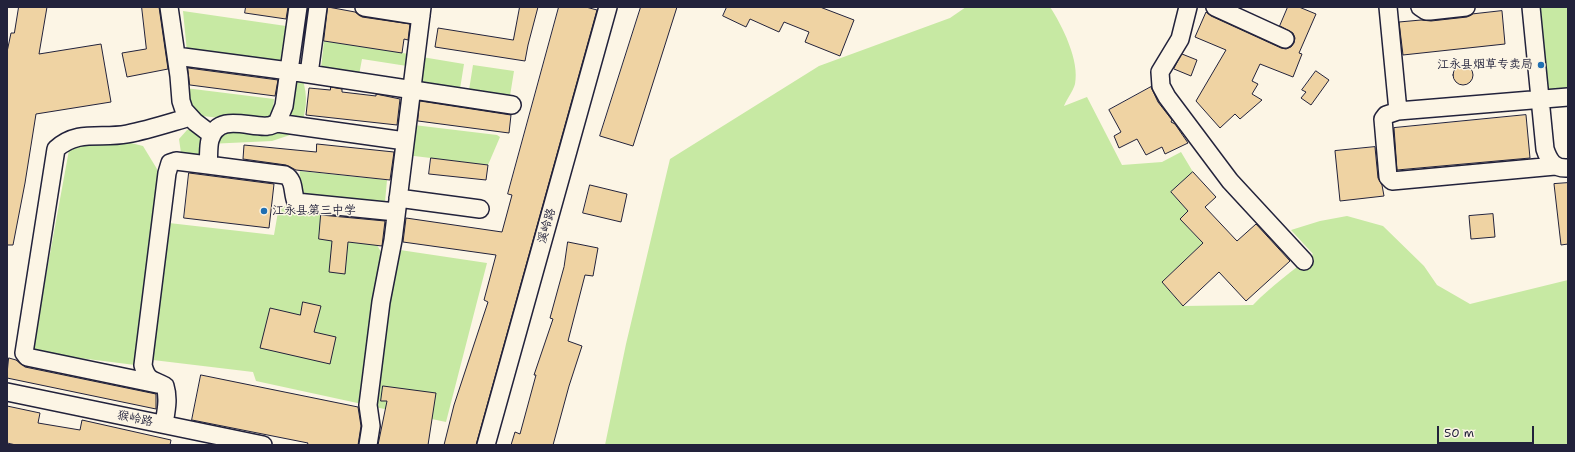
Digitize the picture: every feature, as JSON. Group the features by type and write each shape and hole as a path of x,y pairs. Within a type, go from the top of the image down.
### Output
{"street":[{"path":"169,7 181,101 184,110 195,122 212,135"},
{"path":"277,123 284,106 298,7"},
{"path":"309,74 318,7"},
{"path":"364,7 421,11 394,240 381,302 368,405 371,426 368,445"},
{"name":"溪岭路","path":"486,445 608,7"},
{"path":"1188,7 1180,39 1160,72 1161,86 1167,97 1230,181 1304,261"},
{"path":"1215,7 1285,39"},
{"path":"1388,7 1398,111"},
{"path":"1420,7 1430,11 1466,7"},
{"path":"1532,7 1545,149 1548,159 1561,167"},
{"path":"176,56 289,71 512,105"},
{"path":"1561,167 1392,181 1388,176 1383,119 1386,115 1398,111 1568,98"},
{"path":"165,386 27,357 24,353 56,149 64,142 81,136 126,134 190,117"},
{"path":"208,165 210,140 215,128 222,125 237,123 269,126 277,123 405,141"},
{"path":"164,424 168,394 165,386 150,380 145,374 143,365 167,173 170,163 176,161 285,175 289,177 293,184 293,193 296,202 480,209"},
{"name":"猴岭路","path":"7,392 263,445"}],"green space":[{"path":"966,7 1050,7 1065,33 1075,65 1075,84 1064,106 1087,97 1122,165 1162,162 1181,152 1193,172 1171,192 1188,211 1180,219 1203,243 1162,282 1183,306 1253,305 1313,254 1291,230 1320,221 1347,216 1383,226 1424,266 1437,285 1470,304 1568,280 1568,445 605,445 626,344 670,159 819,66 950,18"},
{"path":"1539,7 1568,7 1568,89 1547,91"},
{"path":"183,11 286,26 280,65 187,52"},
{"path":"324,41 409,54 407,66 362,59 359,75 321,68"},
{"path":"422,57 464,64 460,89 418,82"},
{"path":"473,65 514,71 510,96 469,90"},
{"path":"302,78 306,105 299,132 272,141 208,144 205,158 181,153 179,139 187,130 207,123 275,128 293,79"},
{"path":"185,88 274,99 272,124 194,115"},
{"path":"414,125 497,135 500,137 488,165 406,155"},
{"path":"96,138 119,140 143,146 157,169 162,187 135,365 32,352 69,150"},
{"path":"300,171 387,180 385,202 298,193"},
{"path":"279,206 322,210 319,239 377,245 381,252 362,404 256,381 253,372 153,360 169,223 274,235"},
{"path":"400,250 487,263 446,422 375,407 394,254"}],"building":[{"path":"19,7 47,7 39,54 101,44 111,102 36,114 13,245 7,245 7,52 11,33 14,33"},
{"path":"142,7 159,7 168,69 127,77 122,53 146,49"},
{"path":"246,7 288,7 286,19 245,13"},
{"path":"328,7 355,12 362,17 410,24 408,40 404,39 402,53 324,41"},
{"path":"520,7 538,7 525,61 435,47 438,28 513,40"},
{"path":"559,7 586,7 597,10 476,445 444,445 454,405 488,302 484,300 496,255 403,242 406,218 502,232 512,195 508,194"},
{"path":"641,7 677,7 633,146 600,136"},
{"path":"727,7 820,7 854,20 840,56 805,42 809,32 784,22 779,32 750,19 746,27 723,16"},
{"path":"1288,7 1299,7 1316,14 1299,53 1302,54 1293,77 1260,64 1252,81 1258,84 1252,94 1262,100 1240,119 1235,114 1220,128 1196,101 1226,50 1195,37 1206,12 1211,16 1286,49 1291,47 1295,38 1293,33 1280,26"},
{"path":"1502,11 1505,44 1403,55 1399,22 1421,20 1431,21"},
{"path":"1182,54 1197,60 1191,76 1174,69"},
{"path":"1463,65 1470,68 1473,75 1470,82 1463,85 1456,82 1453,75 1456,68"},
{"path":"188,68 278,80 275,96 190,85"},
{"path":"1316,71 1329,80 1311,105 1301,98 1306,92 1302,90"},
{"path":"331,87 342,89 342,92 376,96 376,94 400,99 397,125 306,115 309,88 330,90"},
{"path":"1151,87 1158,102 1172,120 1171,122 1175,124 1188,143 1165,154 1162,147 1146,155 1137,139 1119,148 1114,136 1121,132 1109,110"},
{"path":"420,101 511,115 509,133 418,121"},
{"path":"1526,115 1530,158 1397,170 1394,128"},
{"path":"317,144 394,152 390,180 296,170 286,165 243,159 244,145 316,152"},
{"path":"1375,147 1378,178 1382,185 1384,196 1340,201 1335,151"},
{"path":"431,158 488,165 486,180 429,174"},
{"path":"1193,172 1216,197 1205,207 1237,241 1256,224 1290,261 1246,301 1219,272 1183,306 1162,282 1203,243 1180,219 1188,211 1171,192"},
{"path":"189,173 274,184 269,228 184,218"},
{"path":"1568,183 1568,244 1561,245 1554,184"},
{"path":"590,185 627,194 621,222 583,213"},
{"path":"1493,214 1495,237 1471,239 1469,216"},
{"path":"321,215 385,221 382,246 348,242 345,274 329,272 332,241 319,239"},
{"path":"568,242 598,248 593,276 585,275 568,341 582,346 569,386 553,445 511,445 515,432 520,434 536,375 534,375 553,319 550,318 564,267"},
{"path":"303,302 321,306 314,332 336,337 330,364 260,348 270,308 300,315"},
{"path":"9,358 16,360 25,367 156,394 156,409 7,378"},
{"path":"201,375 358,407 361,426 358,445 307,445 308,443 192,420"},
{"path":"383,386 436,393 428,445 378,445 387,401 381,401"},
{"path":"7,406 40,413 38,423 80,430 82,420 171,440 170,445 16,445 7,443"}],"place":[{"name":"江永县烟草专卖局","path":"1541,65"},
{"name":"江永县第三中学","path":"264,211"}]}
